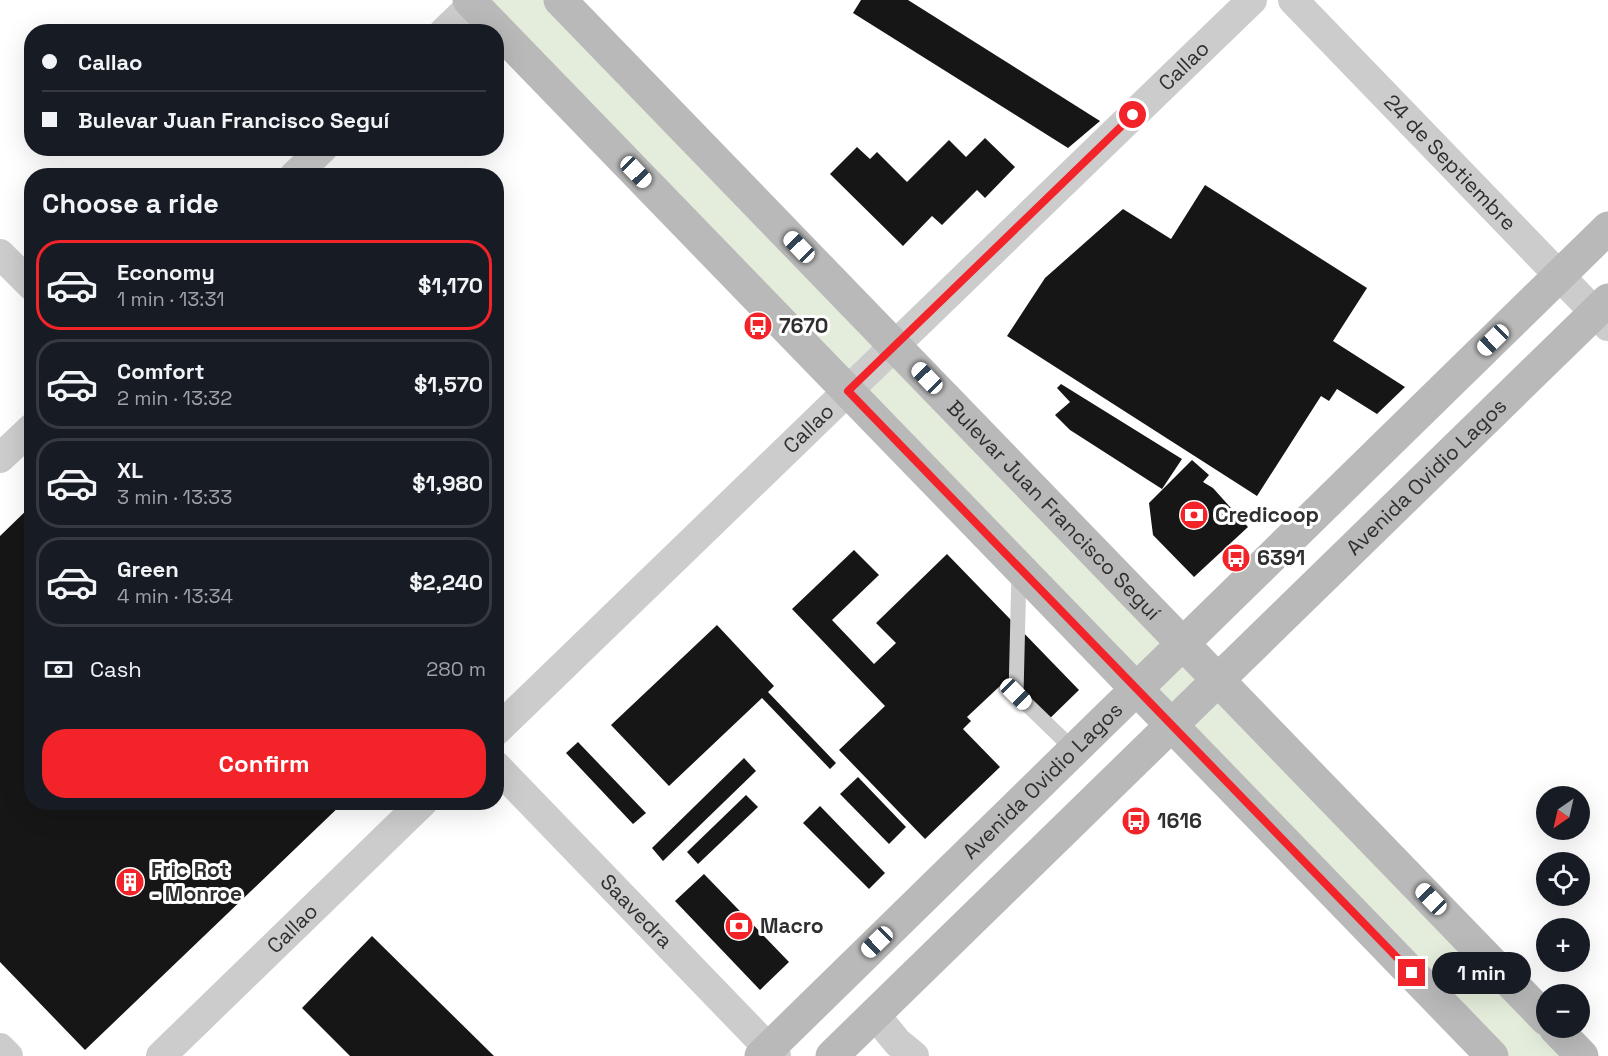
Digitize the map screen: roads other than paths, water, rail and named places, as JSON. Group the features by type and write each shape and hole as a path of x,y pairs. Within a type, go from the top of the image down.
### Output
{"main road":[{"name":"Bulevar Juan Francisco Seguí","path":"560,0 1536,1009"},
{"path":"473,1 495,24"},
{"path":"504,33 1492,1056"},
{"name":"Avenida Ovidio Lagos","path":"769,1053 1136,689 1608,228"},
{"name":"Avenida Ovidio Lagos","path":"832,1056 1171,725 1604,313"},
{"path":"1565,1038 1582,1056"}],"street":[{"name":"Callao","path":"504,723 1252,0"},
{"name":"24 de Septiembre","path":"1293,0 1558,276 1604,313"},
{"path":"451,24 473,1"},
{"path":"302,168 315,156"},
{"path":"0,254 24,278"},
{"path":"0,459 24,436"},
{"name":"Saavedra","path":"504,774 769,1053"},
{"name":"Callao","path":"161,1056 415,810"},
{"path":"875,1015 898,1043 915,1056"},
{"path":"0,1048 8,1056"}],"lane":[{"path":"1019,568 1016,694 1074,750"}],"place":[{"name":"7670","path":"758,326"},
{"name":"Credicoop","path":"1194,515"},
{"name":"6391","path":"1236,558"},
{"name":"1616","path":"1136,821"},
{"name":"Fric Rot - Monroe","path":"130,882"},
{"name":"Macro","path":"739,926"}]}
